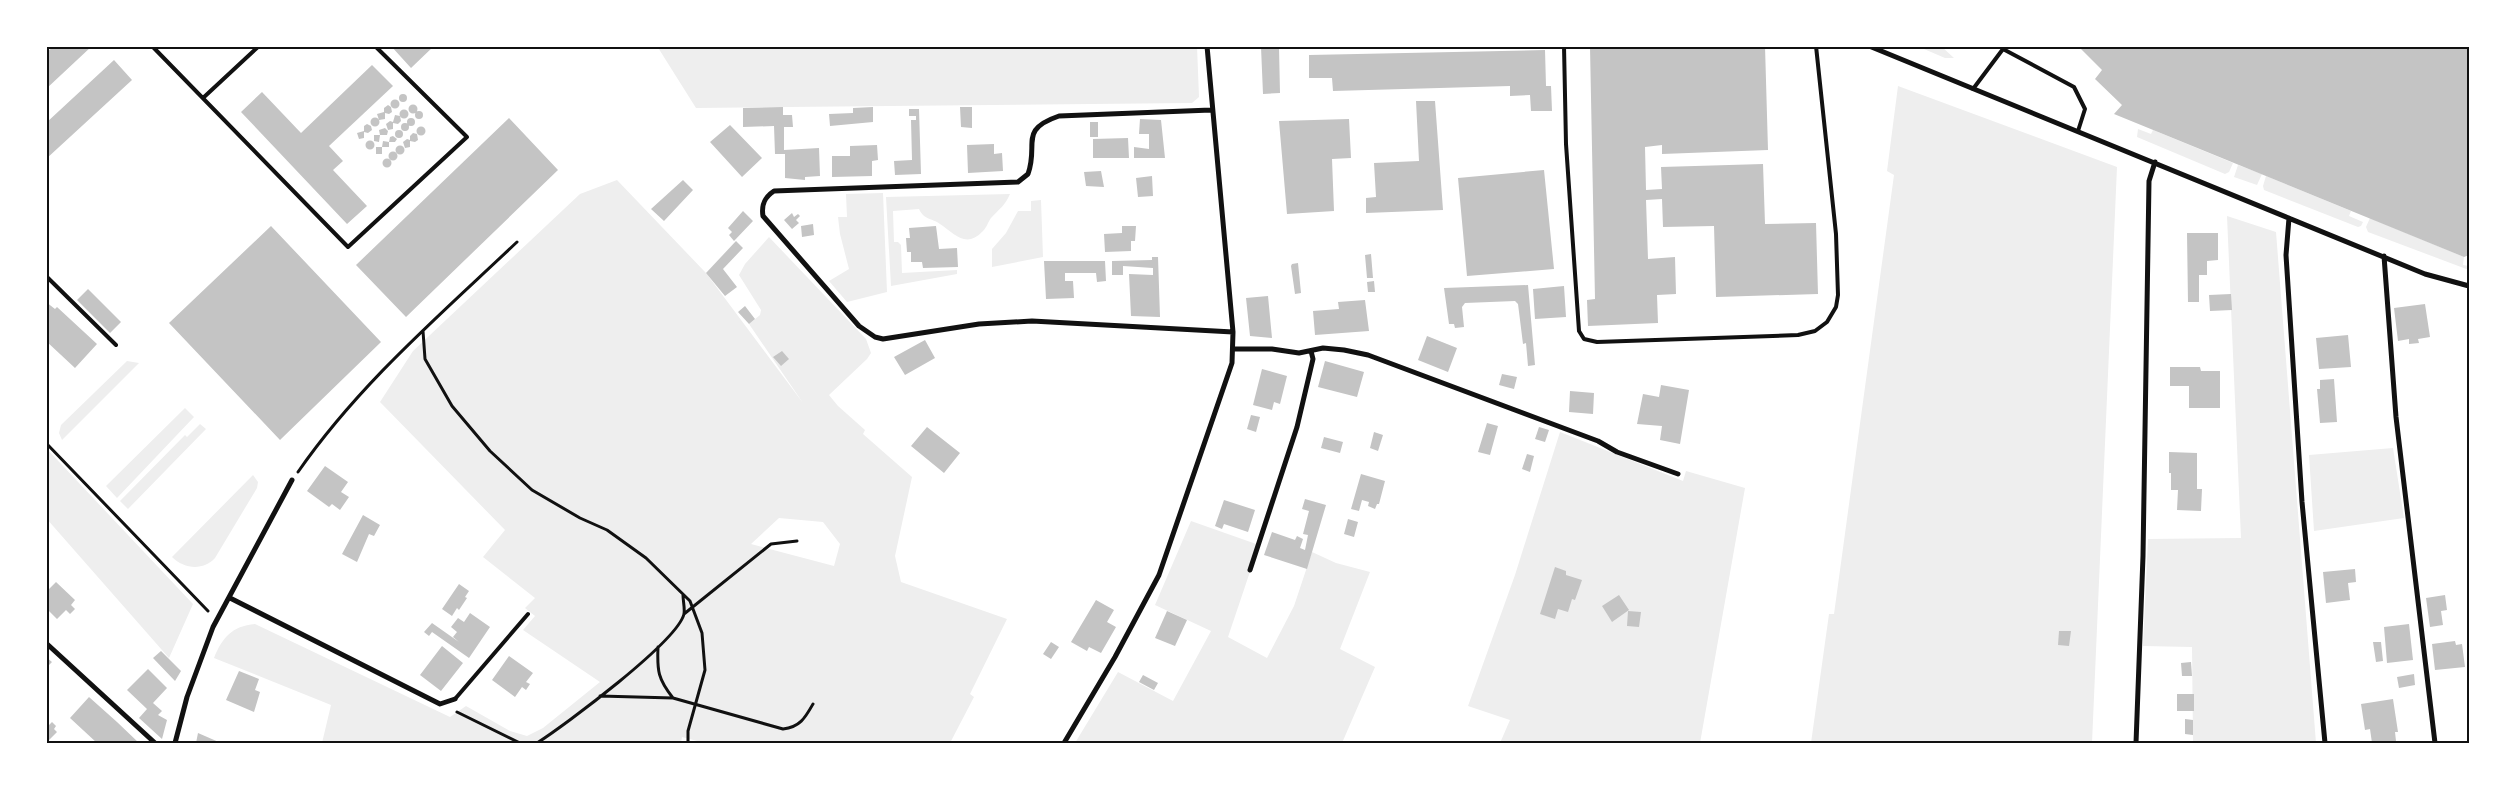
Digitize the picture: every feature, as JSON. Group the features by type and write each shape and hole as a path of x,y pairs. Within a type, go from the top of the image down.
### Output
{"street":[{"path":"1064,743 1109,667 1158,575 1232,363 1234,349 1233,332 1211,110 1207,46"},
{"path":"1869,46 2425,274 2469,286"},
{"path":"1211,110 1059,116 1044,121 1034,132 1028,174 1018,182 774,191 769,195 762,208 763,216 858,326 875,337 883,339 979,324 1032,321 1233,332"},
{"path":"2136,743 2143,556 2149,181 2155,162"},
{"path":"2289,218 2286,255 2300,473 2325,743"},
{"path":"2384,256 2396,416 2435,743"},
{"path":"1234,349 1299,353 1323,348 1344,350 1376,358 1598,441 1617,452 1678,474"},
{"path":"1250,570 1297,427 1313,359 1311,351"},
{"path":"176,743 187,697 217,621 292,480"},
{"path":"230,598 440,704 455,699"},
{"path":"46,643 155,743"}],"lane":[{"path":"152,46 348,246 467,137 375,46"},
{"path":"202,98 259,46"},
{"path":"1564,46 1566,144 1578,331 1584,339 1598,342 1798,335 1815,331 1832,316 1838,295 1836,234 1816,46"},
{"path":"1973,88 2003,50 2074,88 2085,108 2078,131"},
{"path":"46,276 116,345"},
{"path":"455,699 528,614"}],"path":[{"path":"292,480 315,447 368,384 517,242"},
{"path":"423,331 425,359 452,406 490,451 532,490 580,518 607,530 646,558 692,606 702,633 706,670 688,731 688,743"},
{"path":"46,443 217,621"},
{"path":"537,743 561,727 658,647 692,606 771,544 797,541"},
{"path":"683,595 684,615"},
{"path":"658,647 657,669 662,684 673,698"},
{"path":"600,696 673,698 783,729 794,728 803,721 813,704"},
{"path":"440,704 520,743"}],"shaded area":[{"path":"657,46 1197,46 1199,97 1192,103 696,108"},
{"path":"1917,46 1941,46 1954,58 1945,58"},
{"path":"1898,86 2117,167 2092,743 1811,743 1829,614 1834,614 1894,175 1887,171"},
{"path":"2138,129 2151,134 2153,130 2233,163 2229,172 2225,174 2137,137"},
{"path":"2238,165 2262,174 2257,185 2234,177"},
{"path":"2266,176 2351,211 2349,216 2363,222 2361,226 2358,227 2264,190 2263,186"},
{"path":"617,180 706,273 803,403 749,324 760,315 761,310 739,275 745,264 769,237 866,339 871,353 829,395 838,406 865,430 863,434 912,477 895,556 901,582 1007,619 970,694 974,697 950,743 705,743 682,737 681,743 322,743 331,705 214,658 224,639 229,634 240,627 255,624 450,717 466,706 510,731 527,736 543,728 600,682 523,630 535,616 525,608 535,598 483,557 505,530 380,402 413,351 580,194","holes":["779,518 823,522 840,544 834,566 751,544"]},
{"path":"883,193 887,292 847,302 829,281 849,269 840,234 838,217 847,217 846,194"},
{"path":"1010,194 984,229 971,239 961,238 926,217 919,209 893,211 894,242 898,242 901,245 902,273 957,270 957,274 891,286 886,197"},
{"path":"1041,200 1043,257 992,267 992,249 1006,233 1018,211 1031,211 1031,201"},
{"path":"2227,216 2276,232 2316,743 2193,743 2192,647 2143,646 2148,539 2241,538"},
{"path":"2370,218 2464,257 2463,265 2469,266 2469,270 2368,232 2366,227"},
{"path":"127,361 139,363 62,440 59,433 61,425"},
{"path":"185,408 194,417 117,498 106,486"},
{"path":"200,424 206,429 128,509 120,501 185,435 187,437"},
{"path":"1560,432 1683,481 1686,471 1745,488 1700,743 1500,743 1510,720 1468,706 1515,575"},
{"path":"46,448 193,604 169,658 46,518"},
{"path":"2393,448 2404,518 2314,531 2309,455"},
{"path":"253,475 258,482 257,488 215,558 205,565 193,567 182,564 172,557"},
{"path":"1191,521 1259,545 1228,637 1267,658 1294,606 1312,552 1336,563 1370,572 1340,649 1375,667 1342,743 1075,743 1118,672 1173,701 1211,631 1155,605"}],"building":[{"path":"54,46 92,46 46,89 46,53"},
{"path":"391,46 434,46 411,68"},
{"path":"1765,46 1768,150 1662,154 1662,145 1645,147 1646,190 1662,189 1661,167 1763,164 1765,224 1816,223 1818,294 1716,297 1714,226 1663,227 1662,199 1646,200 1648,259 1675,257 1676,294 1657,295 1658,323 1588,326 1587,300 1595,299 1590,47"},
{"path":"2078,46 2469,46 2469,255 2464,257 2114,114 2122,105 2095,79 2102,70"},
{"path":"1261,47 1279,47 1280,93 1263,94"},
{"path":"1545,50 1546,86 1551,86 1552,111 1531,111 1530,95 1510,96 1510,86 1333,91 1332,78 1309,78 1309,55"},
{"path":"114,60 132,80 46,159 46,123"},
{"path":"372,65 393,86 329,146 343,161 333,170 367,206 347,224 241,112 262,92 301,133"},
{"path":"403,94 407,98 403,102 399,98"},
{"path":"395,100 399,104 395,108 391,104"},
{"path":"1416,101 1435,101 1443,210 1366,213 1366,198 1376,197 1374,163 1419,161"},
{"path":"388,105 391,107 392,112 389,114 385,113 385,119 379,120 377,114 384,112 384,108"},
{"path":"413,105 417,109 413,113 409,109"},
{"path":"783,107 783,115 792,115 793,127 784,127 784,150 819,148 820,176 805,177 805,180 785,178 785,154 775,154 774,126 743,127 743,108"},
{"path":"873,107 873,122 830,126 829,114 853,113 853,108"},
{"path":"960,107 972,107 972,128 961,127"},
{"path":"909,109 919,109 921,174 895,175 894,161 912,160 911,120 916,120 916,116 909,116"},
{"path":"404,110 408,114 404,118 400,114"},
{"path":"419,111 423,115 419,119 415,115"},
{"path":"395,115 400,116 401,121 398,124 393,123 393,129 388,130 386,124 390,121 393,122"},
{"path":"375,118 379,122 375,126 371,122"},
{"path":"411,118 415,122 411,126 407,122"},
{"path":"509,118 558,170 406,317 356,265"},
{"path":"1140,119 1161,120 1165,158 1134,158 1134,147 1149,149 1149,134 1139,134"},
{"path":"1349,119 1351,158 1332,159 1334,211 1287,214 1279,121"},
{"path":"1090,122 1098,122 1098,137 1090,137"},
{"path":"405,123 409,127 405,131 401,127"},
{"path":"367,124 371,126 372,130 368,133 364,132 364,138 359,139 357,133 364,131 364,126"},
{"path":"730,125 762,158 742,177 710,142"},
{"path":"421,127 425,131 421,135 417,131"},
{"path":"385,128 388,131 387,135 380,135 379,130"},
{"path":"399,130 403,134 399,138 395,134"},
{"path":"413,133 417,134 418,140 415,142 410,141 410,147 405,148 403,142 407,139 410,140 410,136"},
{"path":"374,135 380,135 379,142 374,141"},
{"path":"393,136 397,139 395,142 389,142 390,137"},
{"path":"1128,138 1129,158 1093,158 1093,139"},
{"path":"370,141 374,145 370,149 366,145"},
{"path":"383,141 389,142 389,147 382,147"},
{"path":"994,144 994,154 1002,153 1003,171 968,173 967,145"},
{"path":"877,145 878,160 872,161 872,176 832,177 832,156 850,156 850,146"},
{"path":"400,146 404,150 400,154 396,150"},
{"path":"376,147 382,147 382,154 376,154"},
{"path":"393,152 397,156 393,160 389,156"},
{"path":"387,159 391,163 387,167 383,163"},
{"path":"1544,170 1554,269 1467,276 1458,178"},
{"path":"1101,171 1104,187 1086,186 1084,172"},
{"path":"1152,176 1153,196 1138,197 1136,178"},
{"path":"683,180 693,190 664,221 651,209"},
{"path":"743,211 753,221 734,241 729,235 732,232 728,228"},
{"path":"792,213 794,217 798,214 800,216 796,220 799,223 792,229 784,220"},
{"path":"813,224 814,235 802,237 801,226"},
{"path":"271,226 381,342 280,440 169,323"},
{"path":"936,226 939,249 957,248 958,267 923,268 922,262 911,262 911,252 907,252 906,238 910,238 909,228"},
{"path":"1122,226 1136,226 1135,241 1131,241 1131,251 1105,252 1104,234 1122,233"},
{"path":"2187,233 2218,233 2218,260 2207,261 2207,275 2199,275 2199,302 2188,302"},
{"path":"736,241 743,248 723,269 737,287 725,296 706,273"},
{"path":"1371,254 1373,278 1367,278 1365,255"},
{"path":"1152,257 1158,257 1160,317 1131,316 1129,274 1153,275 1153,268 1123,266 1123,275 1112,275 1112,261 1152,260"},
{"path":"1044,261 1105,261 1106,281 1097,282 1096,273 1065,273 1065,281 1073,281 1074,298 1046,299"},
{"path":"1298,263 1301,293 1295,294 1291,266"},
{"path":"1374,281 1375,292 1368,292 1367,282"},
{"path":"1528,285 1535,365 1528,366 1526,343 1523,344 1518,304 1515,301 1465,303 1462,307 1464,327 1455,328 1454,324 1449,324 1444,288"},
{"path":"1564,286 1566,317 1535,319 1533,289"},
{"path":"88,289 121,322 110,333 77,300"},
{"path":"2231,294 2232,310 2210,311 2209,295"},
{"path":"1268,296 1272,338 1250,336 1246,298"},
{"path":"1365,300 1369,331 1315,335 1313,311 1339,309 1338,302"},
{"path":"46,302 55,309 57,307 97,344 75,368 46,341"},
{"path":"2425,304 2430,337 2418,339 2419,343 2409,344 2409,339 2398,341 2394,308"},
{"path":"745,306 755,319 749,324 738,312"},
{"path":"2348,335 2351,367 2319,369 2316,338"},
{"path":"1427,336 1457,348 1448,372 1418,360"},
{"path":"925,340 935,358 905,375 894,357"},
{"path":"782,351 789,359 781,366 773,357"},
{"path":"1325,361 1364,372 1357,397 1318,387"},
{"path":"2170,367 2200,367 2201,371 2220,371 2220,408 2189,408 2189,386 2170,386"},
{"path":"1262,369 1287,376 1280,404 1274,402 1272,410 1253,405"},
{"path":"1502,374 1517,377 1514,389 1499,385"},
{"path":"2334,379 2337,422 2320,423 2317,389 2320,389 2320,380"},
{"path":"1661,385 1689,390 1680,444 1660,440 1662,426 1637,424 1643,394 1659,397"},
{"path":"1570,391 1594,393 1593,414 1569,412"},
{"path":"1251,415 1260,417 1256,432 1247,429"},
{"path":"1487,423 1498,426 1490,455 1478,452"},
{"path":"927,427 960,453 944,473 911,446"},
{"path":"1539,427 1549,430 1545,442 1535,439"},
{"path":"1374,432 1383,435 1378,451 1370,448"},
{"path":"1324,437 1343,442 1340,453 1321,448"},
{"path":"2169,452 2197,453 2197,489 2202,489 2201,511 2177,510 2178,490 2171,490"},
{"path":"1527,454 1534,456 1530,472 1522,469"},
{"path":"325,466 348,482 341,492 349,497 340,510 332,504 329,507 307,491"},
{"path":"1361,474 1385,481 1379,504 1377,504 1375,509 1368,506 1369,502 1362,500 1359,511 1351,509"},
{"path":"1305,499 1326,505 1307,569 1264,555 1272,532 1295,540 1297,536 1303,539 1300,548 1305,550 1308,535 1303,534 1309,511 1302,509"},
{"path":"1224,500 1255,510 1248,532 1224,524 1222,529 1215,526"},
{"path":"363,515 380,525 374,536 369,534 357,562 342,554"},
{"path":"1348,519 1358,522 1354,537 1344,534"},
{"path":"1555,567 1566,571 1566,575 1582,580 1575,600 1572,599 1568,612 1558,609 1555,619 1540,614"},
{"path":"2355,569 2356,582 2348,583 2350,600 2326,603 2323,572"},
{"path":"56,582 75,600 71,605 75,609 70,614 66,610 57,619 46,608 46,592"},
{"path":"459,584 469,591 459,610 457,608 452,616 442,609"},
{"path":"1619,595 1629,610 1612,622 1602,606"},
{"path":"2445,595 2447,610 2441,611 2443,625 2430,627 2426,598"},
{"path":"1096,600 1114,610 1107,622 1116,627 1101,653 1089,647 1087,651 1071,642"},
{"path":"1167,611 1187,620 1175,646 1155,638"},
{"path":"1628,611 1641,612 1639,627 1627,626"},
{"path":"470,613 490,627 469,658 432,632 429,636 424,632 432,623 459,642 453,637 457,632 451,627 458,618 464,622"},
{"path":"2409,624 2413,660 2387,663 2384,627"},
{"path":"2059,631 2071,631 2069,646 2058,645"},
{"path":"2455,641 2456,645 2462,644 2465,667 2435,670 2432,644"},
{"path":"1051,642 1059,647 1051,659 1043,654"},
{"path":"2373,642 2381,642 2383,661 2376,662"},
{"path":"442,646 463,663 441,691 420,675"},
{"path":"161,651 181,671 175,681 153,658"},
{"path":"509,656 533,673 526,682 530,684 526,690 522,687 515,697 492,680"},
{"path":"46,657 52,662 46,668"},
{"path":"2191,662 2192,676 2182,676 2181,663"},
{"path":"148,669 167,688 153,703 162,711 158,715 167,720 162,739 139,718 147,709 127,690"},
{"path":"239,671 259,679 255,690 260,692 254,712 226,700"},
{"path":"2414,674 2415,685 2399,688 2397,677"},
{"path":"1143,675 1158,683 1154,690 1139,682"},
{"path":"2177,694 2194,694 2194,711 2177,711"},
{"path":"89,697 139,743 97,743 70,718"},
{"path":"2393,699 2398,732 2395,732 2396,741 2372,743 2370,729 2365,730 2361,704"},
{"path":"2185,719 2193,720 2193,735 2185,734"},
{"path":"52,722 56,726 54,729 57,732 46,743 46,728"},
{"path":"198,733 221,743 196,743"}]}
